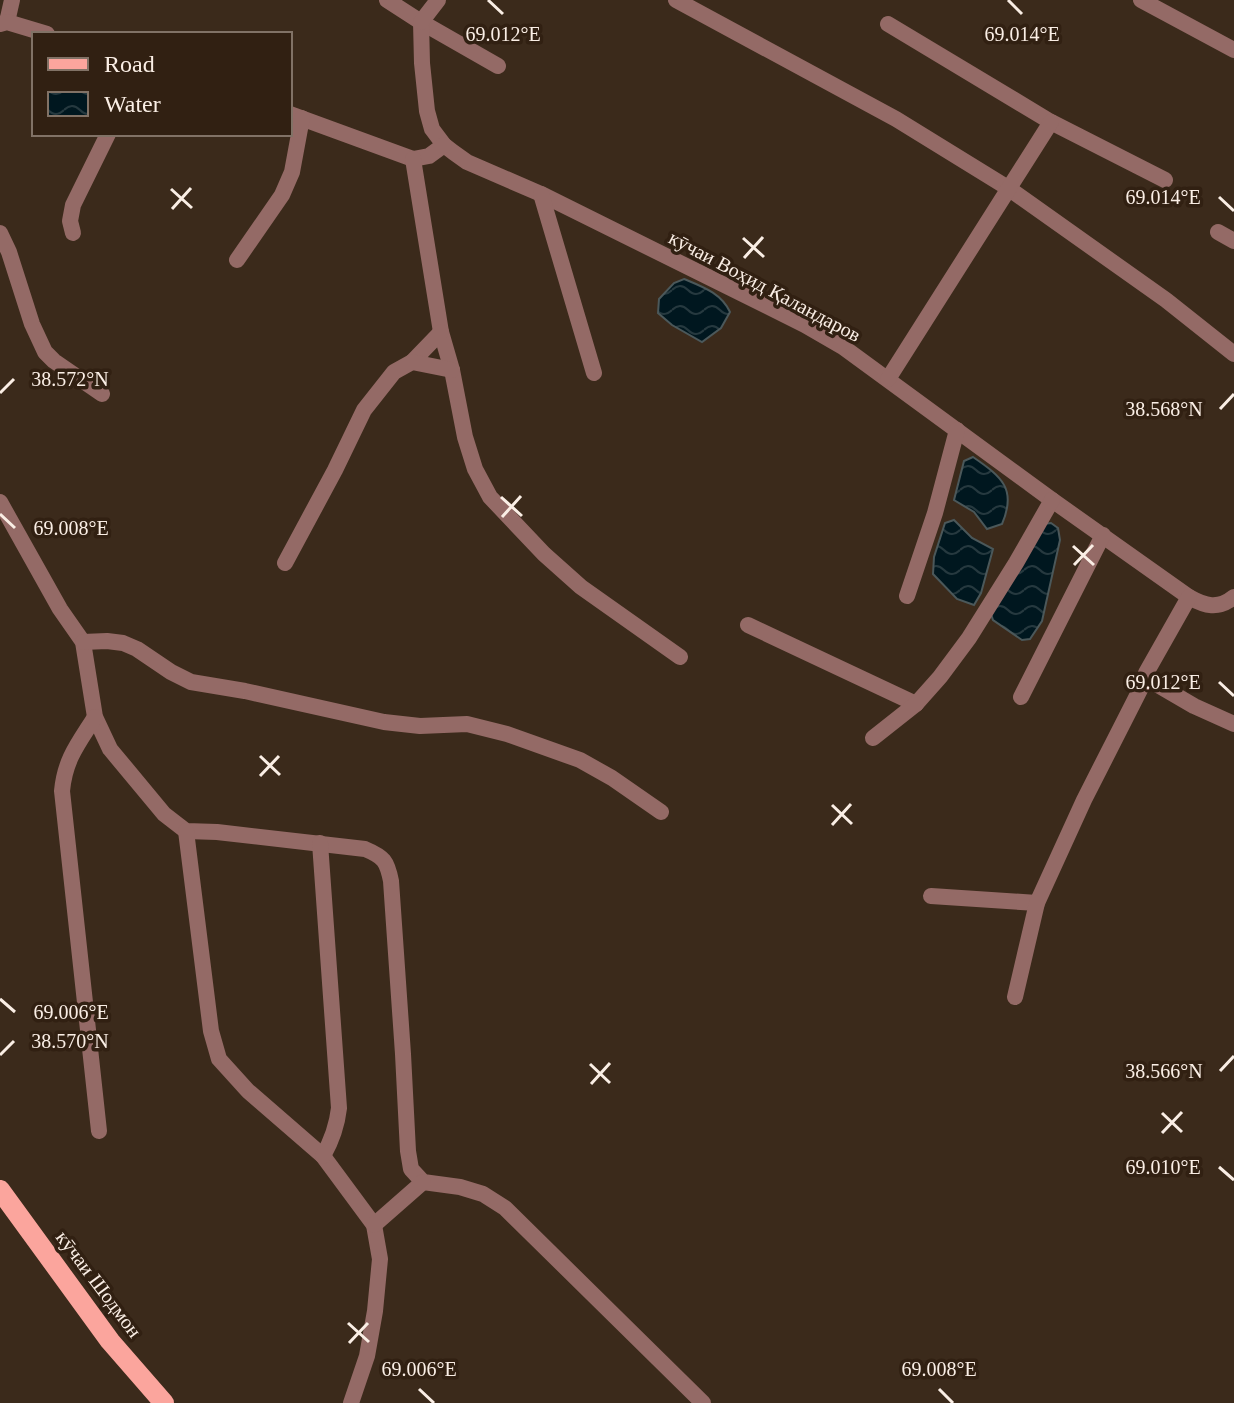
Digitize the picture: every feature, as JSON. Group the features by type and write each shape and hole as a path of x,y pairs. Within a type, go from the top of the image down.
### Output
{"main road":[{"name":"кӯчаи Шодмон","path":"0,1190 110,1341 164,1403"}],"street":[{"path":"12,0 3,23 39,32"},
{"path":"387,0 498,66"},
{"path":"237,260 282,195 292,172 299,145 296,116 413,159 429,156 444,145 432,129 427,111 422,63 421,22 438,0"},
{"path":"676,0 896,119 1008,188 1166,300 1234,354"},
{"path":"1141,0 1234,50"},
{"path":"888,24 1051,122 1165,180"},
{"path":"888,379 1051,122"},
{"path":"73,233 70,221 73,205 107,136"},
{"name":"кӯчаи Воҳид Қаландаров","path":"444,145 467,162 541,194 805,325 843,347 1189,597 1204,606 1217,606 1234,597"},
{"path":"413,159 441,332 465,437 475,469 490,497 544,554 581,587 680,657"},
{"path":"541,194 594,373"},
{"path":"1218,232 1234,241"},
{"path":"0,233 45,352 102,394"},
{"path":"285,563 364,410 394,372 412,362 441,332"},
{"path":"412,362 452,370"},
{"path":"907,596 935,513 957,430"},
{"path":"873,738 916,704 940,677 969,638 1052,500"},
{"path":"0,502 60,609 83,642 95,717 110,749 164,814 186,831 320,843 365,849 382,856 391,881 411,1169 423,1182 483,1194 505,1208 703,1403"},
{"path":"1021,697 1103,535"},
{"path":"1015,997 1037,903 1146,673 1189,597"},
{"path":"748,625 916,704"},
{"path":"83,642 123,643 191,682 384,722 420,726 467,724 507,734 580,760 661,812"},
{"path":"1146,678 1194,706 1234,724"},
{"path":"95,717 72,753 64,772 62,791 99,1131"},
{"path":"186,831 211,1031 219,1059 248,1091 323,1156 374,1225 380,1259 375,1311 367,1356 351,1403"},
{"path":"320,843 339,1108 337,1126 323,1156"},
{"path":"931,896 1037,903"},
{"path":"374,1225 423,1182"}],"water":[{"path":"684,279 716,295 730,312 721,328 702,342 658,313 659,299 674,283"},
{"path":"973,457 999,478 1007,493 1008,502 1002,524 987,529 974,512 954,500 964,461"},
{"path":"954,520 972,538 993,549 981,593 974,605 957,599 933,574 934,557 945,523"},
{"path":"1051,523 1058,528 1060,540 1042,621 1030,639 1022,640 993,620 990,611 1043,524"}]}
